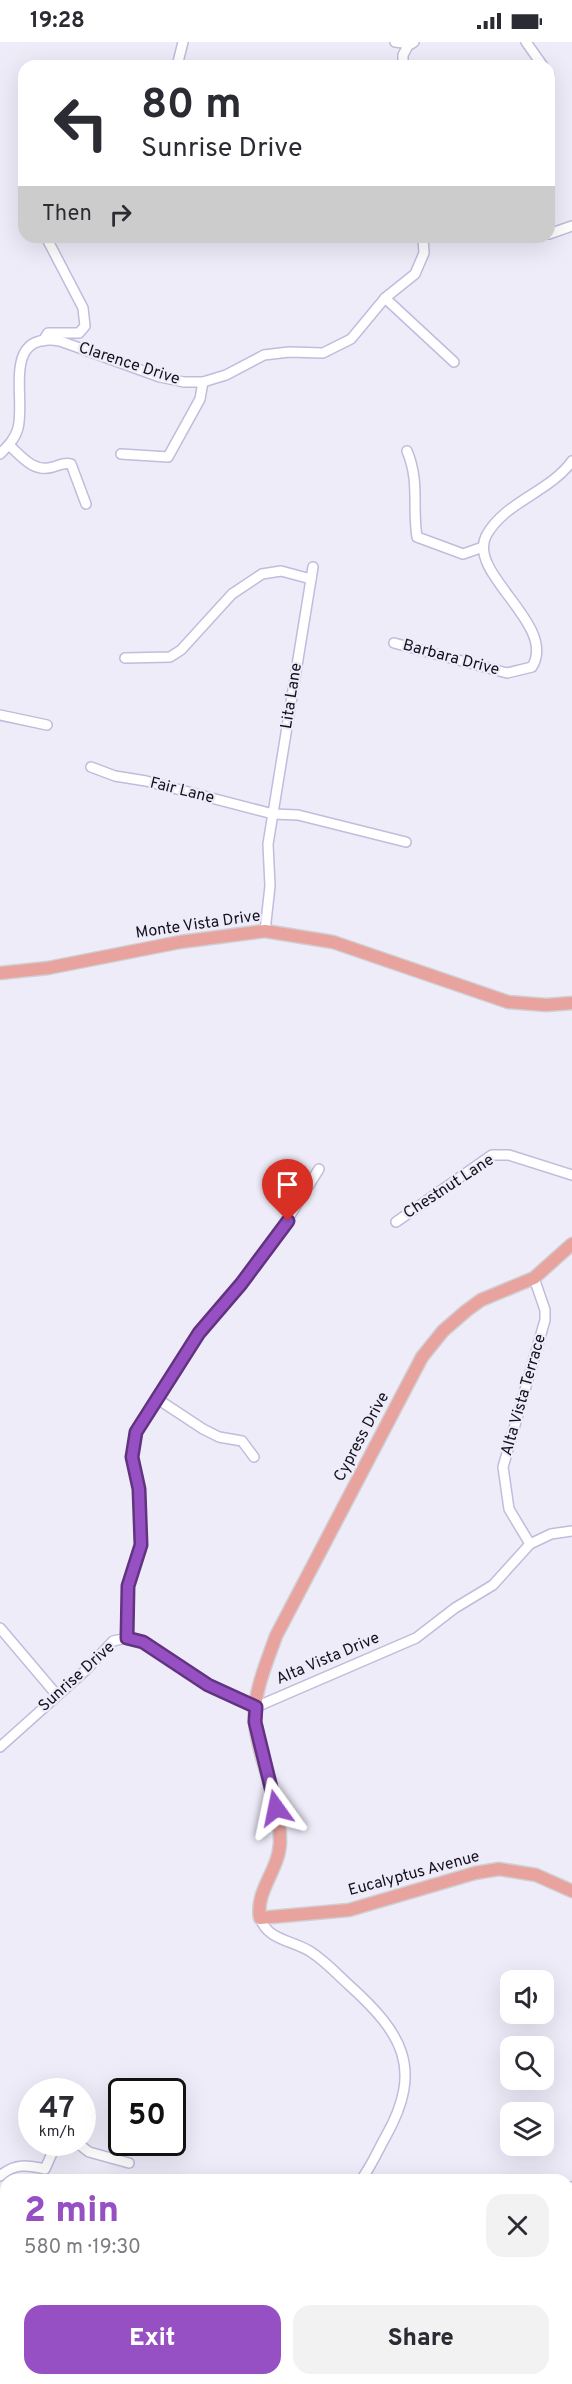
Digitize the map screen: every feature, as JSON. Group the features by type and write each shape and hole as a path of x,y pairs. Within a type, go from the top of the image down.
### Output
{"main road":[{"name":"Monte Vista Drive","path":"0,973 48,968 145,948 265,931 333,942 508,1002 546,1005 572,1003"},
{"name":"Cypress Drive","path":"256,1707 265,1666 276,1636 422,1357 443,1330 466,1311 481,1300 534,1278 572,1244"},
{"path":"256,1707 255,1722 274,1794 280,1843 276,1862 260,1900 260,1918"},
{"name":"Eucalyptus Avenue","path":"260,1918 349,1910 475,1873 499,1869 536,1875 572,1891"}],"street":[{"path":"178,60 183,42"},
{"path":"395,42 412,43"},
{"path":"526,42 539,60"},
{"path":"403,60 403,56 412,43"},
{"path":"555,232 572,226"},
{"path":"0,454 13,440 20,417 18,390 20,363 25,351 43,341 48,333 79,333 85,326 82,308 49,243"},
{"name":"Clarence Drive","path":"43,341 60,341 160,377 184,382 203,382 226,375 264,355 289,351 323,353 351,339 385,298 415,274 424,253 423,243"},
{"path":"385,298 454,362"},
{"path":"121,454 168,457 200,399 203,382"},
{"path":"9,445 36,468 43,470 64,462 72,464 86,504"},
{"path":"407,451 417,477 414,520 417,537 463,554 483,547 485,538 496,521 556,477 572,461"},
{"name":"Barbara Drive","path":"394,643 507,673 532,667 538,651 532,630 500,586 484,555 483,547"},
{"name":"Lita Lane","path":"265,931 270,886 268,844 313,567"},
{"path":"125,658 170,657 181,650 232,594 261,574 281,571 311,579"},
{"path":"0,715 47,725"},
{"name":"Fair Lane","path":"91,767 115,776 146,781 273,814"},
{"path":"273,814 298,815 406,842"},
{"name":"Chestnut Lane","path":"396,1222 492,1155 509,1155 572,1175"},
{"path":"127,1638 128,1586 141,1545 139,1489 132,1457 136,1432 199,1333 268,1249 319,1169"},
{"name":"Alta Vista Terrace","path":"530,1544 509,1509 503,1467 545,1320 545,1310 534,1278"},
{"path":"156,1398 203,1430 242,1441 254,1457"},
{"name":"Alta Vista Drive","path":"256,1707 416,1638 444,1615 493,1585 530,1544 550,1534 572,1531"},
{"path":"0,1628 56,1694"},
{"name":"Sunrise Drive","path":"0,1747 56,1694 86,1670 113,1641 127,1638 143,1642 208,1685 256,1707"},
{"path":"260,1918 271,1934 302,1947 322,1960 382,2015 395,2035 404,2070 401,2107 364,2174"},
{"path":"96,2154 129,2163"},
{"path":"2,2174 8,2169 25,2164 45,2169 51,2156"}],"route":[{"path":"276,1808 255,1722 256,1707 208,1685 143,1642 127,1638 128,1586 141,1545 139,1489 132,1457 136,1432 199,1333 241,1284 288,1221"}]}
